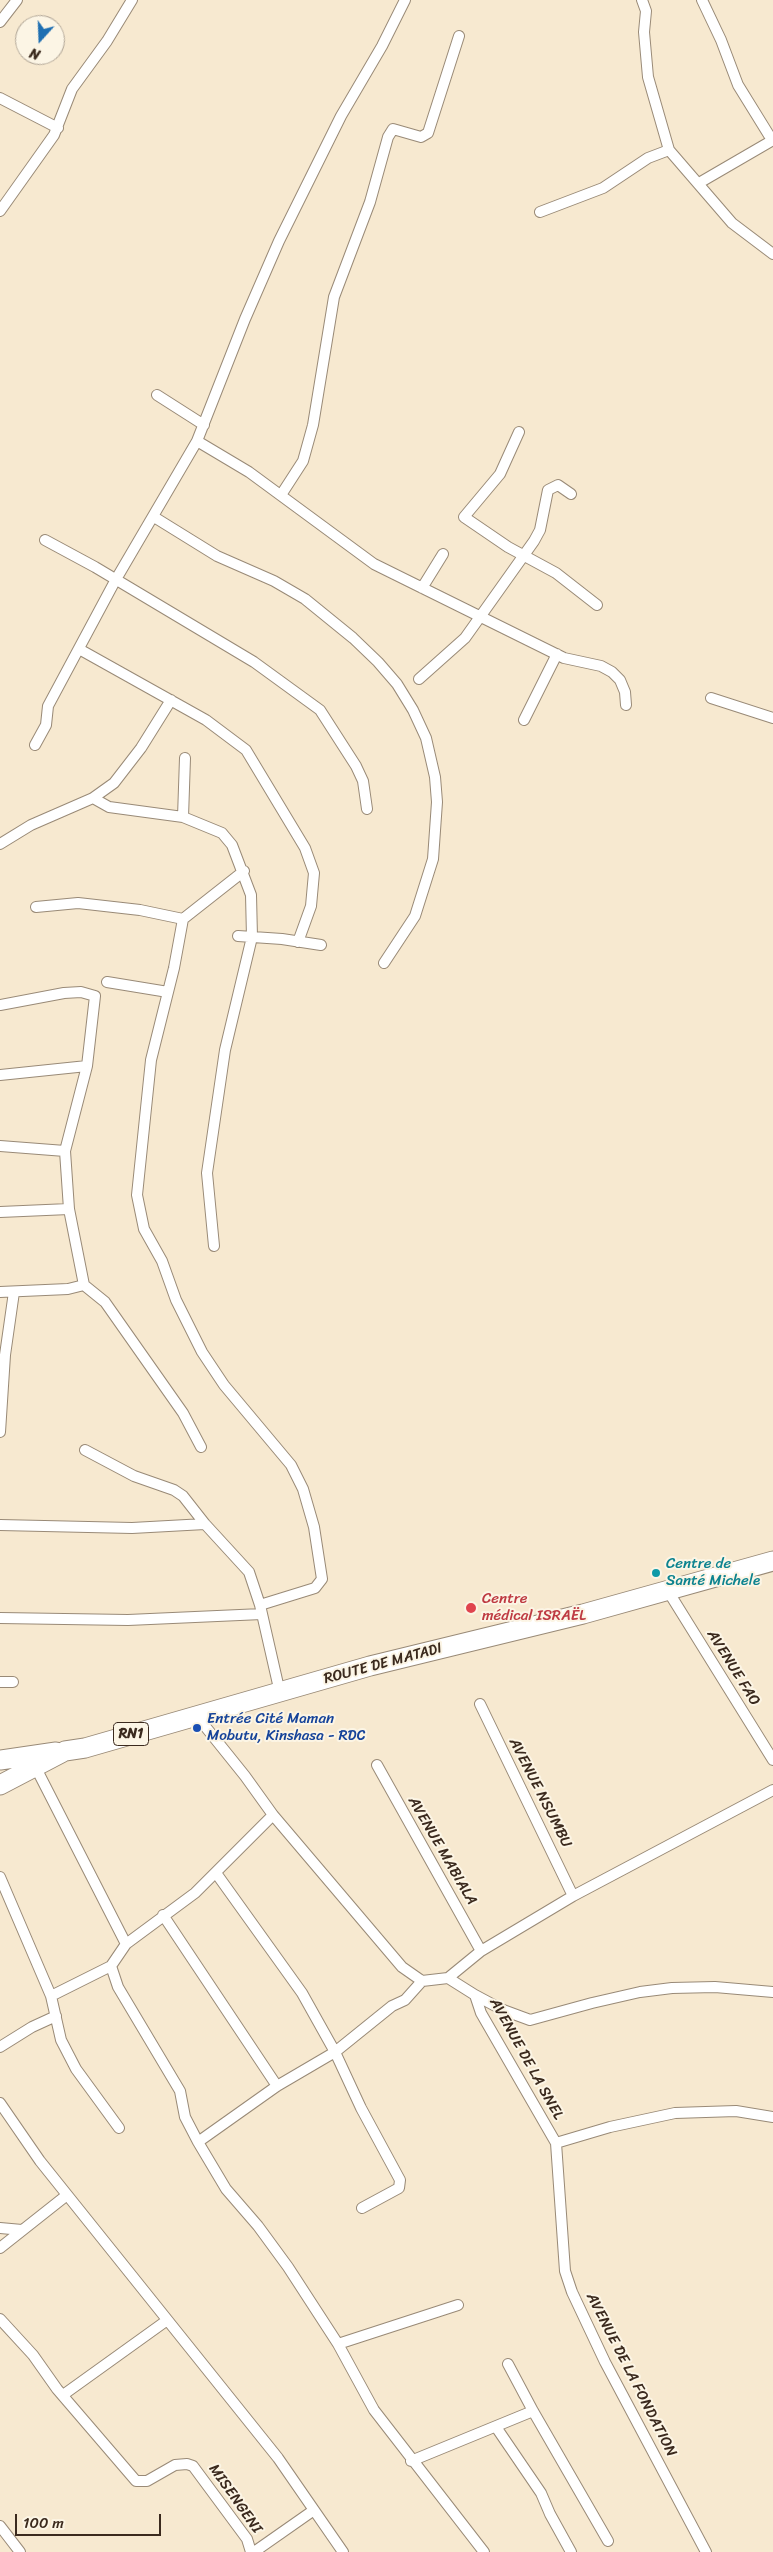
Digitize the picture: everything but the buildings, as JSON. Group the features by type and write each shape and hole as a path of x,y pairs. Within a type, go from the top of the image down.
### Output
{"highway":[{"name":"ROUTE DE MATADI","path":"0,1786 65,1751 85,1748 370,1666 582,1614 773,1561"},
{"name":"RN1","path":"0,1760 65,1751"}],"street":[{"path":"0,22 17,0"},
{"path":"0,211 58,128 72,89 107,41 132,0"},
{"path":"35,745 46,725 48,706 115,581 198,440 245,319 279,241 341,116 382,46 405,0"},
{"path":"642,0 646,11 644,32 648,77 669,150 732,222 773,254"},
{"path":"699,184 772,140 738,85 721,40 702,0"},
{"path":"282,495 304,462 313,424 334,297 370,202 388,138 393,128 421,137 428,133 459,36"},
{"path":"0,98 58,128"},
{"path":"540,212 603,188 648,158 669,150"},
{"path":"157,395 204,425"},
{"path":"519,432 500,474 464,517 523,555 556,573 597,605"},
{"path":"198,440 282,495 374,564 557,654 573,660 601,666 612,672 620,680 625,692 626,705"},
{"path":"419,679 465,638 481,618 540,530 548,490 558,485 571,494"},
{"path":"154,517 217,556 249,569 305,598 353,638 378,662 397,684 413,710 426,738 435,778 437,802 434,850 427,882 415,916 384,962"},
{"path":"45,540 95,567 115,581 254,662 320,710 356,766 366,792 367,810"},
{"path":"422,588 444,554"},
{"path":"79,649 206,720 246,750 305,848 314,873 311,906 298,942"},
{"path":"524,720 557,654"},
{"path":"711,698 773,718"},
{"path":"0,844 31,825 94,798 119,776 141,748 171,700"},
{"path":"183,817 185,758"},
{"path":"94,798 109,807 183,817 222,833 232,845 244,872 251,895 252,937 228,1033 215,1108 207,1173 214,1246"},
{"path":"0,1618 128,1620 261,1609 315,1588 322,1579 314,1528 304,1489 291,1465 224,1385 202,1352 176,1300 162,1261 144,1228 137,1195 151,1060 168,992 182,919 244,872"},
{"path":"36,907 78,903 140,910 182,919"},
{"path":"238,936 321,946"},
{"path":"107,982 168,992"},
{"path":"0,1005 64,993 81,992 95,996 88,1066 65,1151 69,1209 84,1285 105,1302 183,1413 201,1447"},
{"path":"0,1075 88,1066"},
{"path":"0,1146 65,1151"},
{"path":"0,1212 69,1209"},
{"path":"0,1292 68,1289 84,1285"},
{"path":"0,1432 3,1355 14,1292"},
{"path":"85,1450 148,1482 174,1490 184,1496 205,1524 249,1572 261,1609 280,1693"},
{"path":"0,1525 132,1528 205,1524"},
{"name":"AVENUE FAO","path":"668,1591 773,1760"},
{"path":"0,1682 13,1682"},
{"name":"AVENUE NSUMBU","path":"480,1704 573,1896"},
{"path":"196,1715 245,1776 273,1816 402,1967 422,1981 448,1978 481,1951 573,1896 773,1790"},
{"name":"AVENUE MABIALA","path":"377,1765 481,1951"},
{"path":"36,1768 126,1944"},
{"path":"51,1996 111,1966 126,1944 195,1893 273,1816"},
{"path":"216,1872 302,1993 335,2052 401,2185 399,2188 362,2208"},
{"path":"0,1877 51,1996 61,2040 76,2069 119,2128"},
{"path":"163,1915 277,2086"},
{"path":"111,1966 118,1987 180,2091 185,2117 226,2189 258,2226 338,2344 374,2410 411,2461 454,2511 484,2552"},
{"name":"AVENUE DE LA SNEL","path":"448,1978 476,1995 481,2012 556,2143 610,2127 675,2113 736,2112 773,2117"},
{"path":"198,2142 277,2086 335,2052 392,2006 405,2000 422,1981"},
{"path":"476,1995 503,2010 530,2020 592,2002 640,1992 672,1988 715,1987 773,1992"},
{"path":"0,2047 32,2026 56,2016"},
{"path":"0,2103 40,2161 278,2458 343,2552"},
{"name":"AVENUE DE LA FONDATION","path":"556,2143 565,2271 572,2292 605,2362 706,2552"},
{"path":"0,2248 67,2195"},
{"path":"0,2228 22,2230"},
{"path":"338,2344 458,2305"},
{"path":"0,2319 33,2355 63,2395 166,2320"},
{"path":"508,2364 533,2412 608,2541"},
{"name":"MISENGENI","path":"63,2395 136,2481 147,2481 175,2465 187,2464 193,2466 247,2539 252,2552"},
{"path":"411,2461 533,2412"},
{"path":"496,2426 541,2493 571,2552"},
{"path":"252,2552 314,2510"},
{"path":"0,2526 20,2552"}],"place":[{"name":"Centre de Santé Michele","path":"656,1573"},
{"name":"Centre médical ISRAËL","path":"471,1608"},
{"name":"Entrée Cité Maman Mobutu, Kinshasa - RDC","path":"197,1728"}]}
